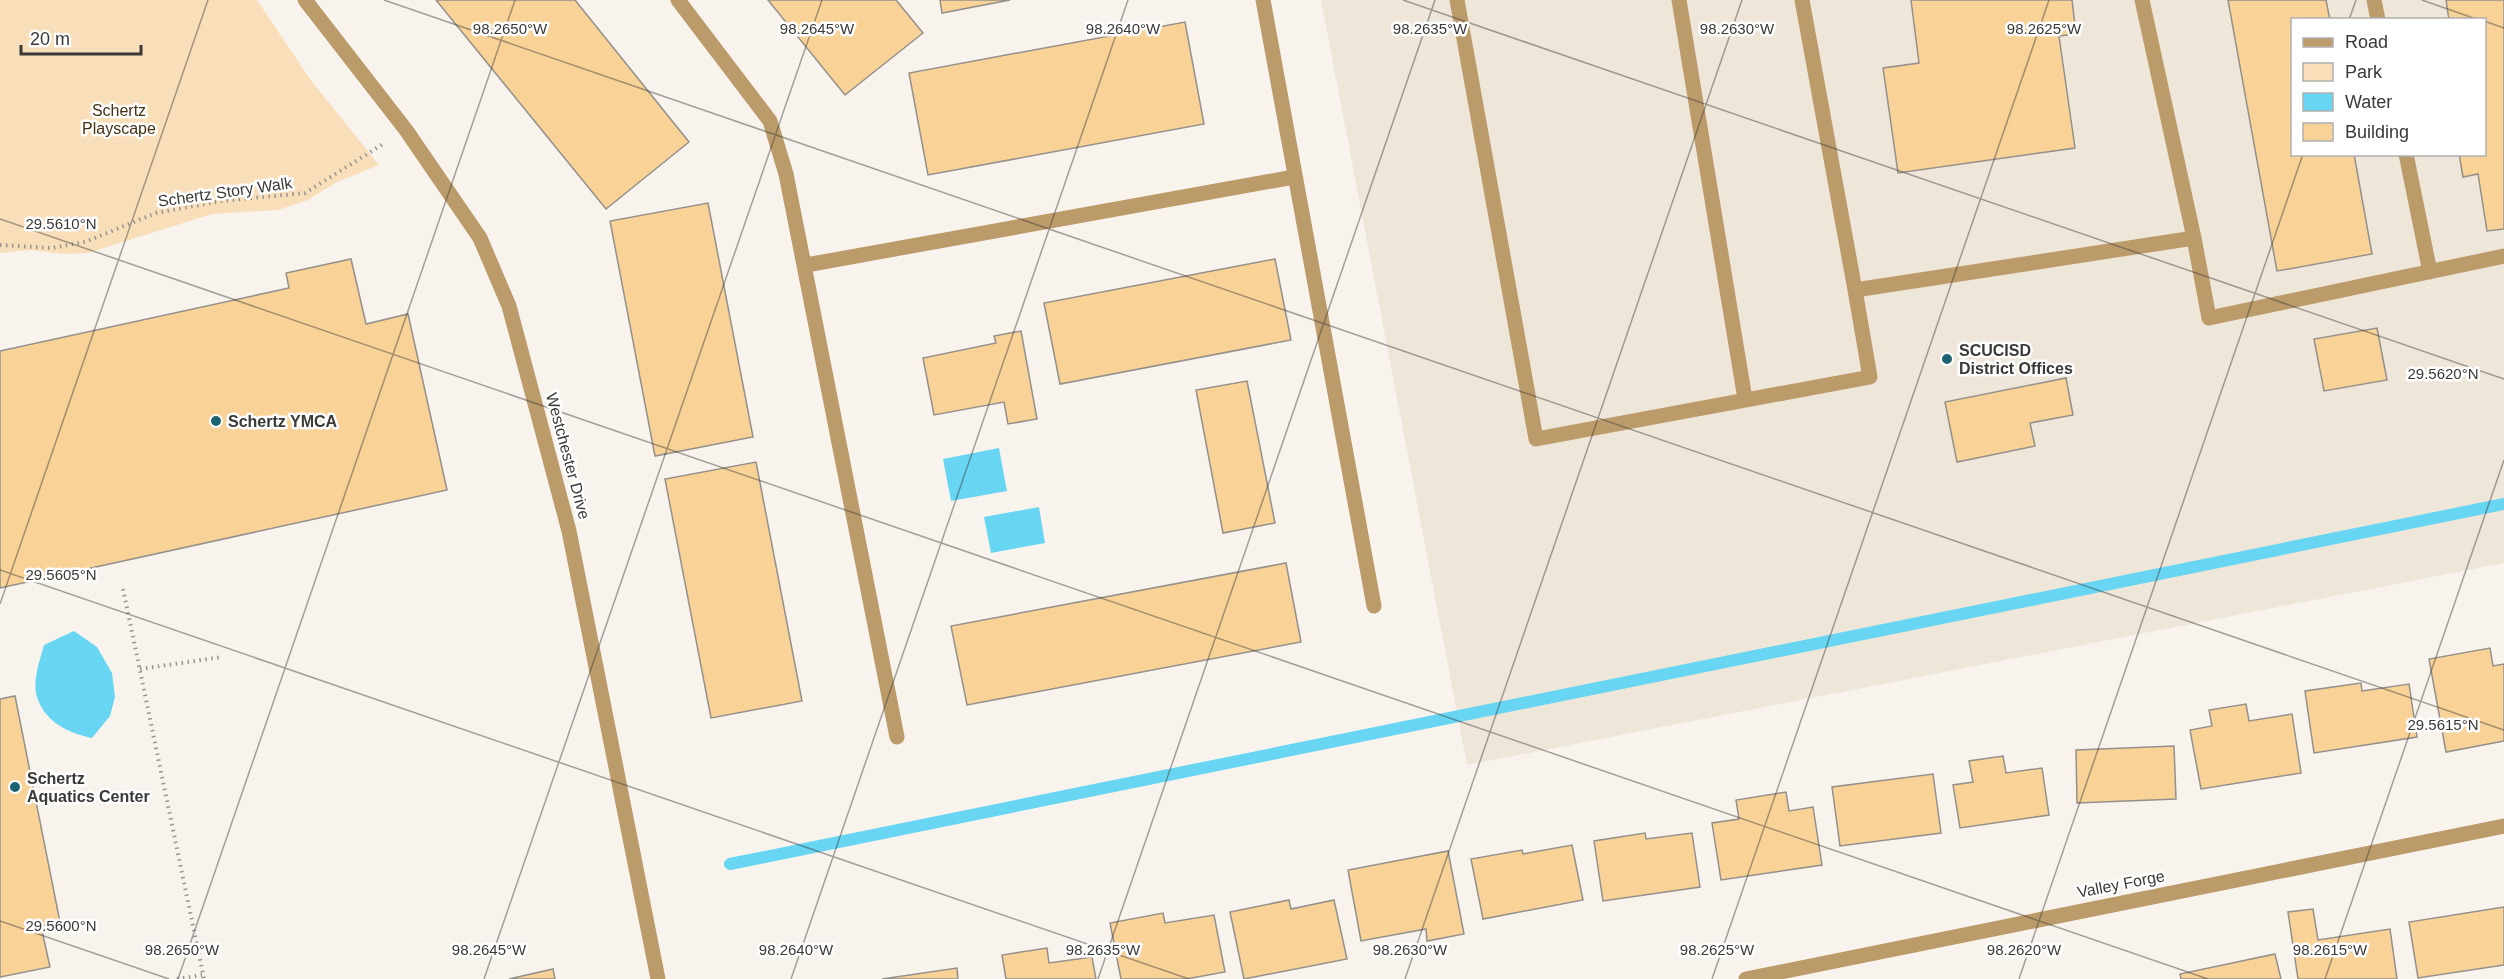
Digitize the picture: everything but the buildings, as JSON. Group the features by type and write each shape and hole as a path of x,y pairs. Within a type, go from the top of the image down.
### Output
{"street":[{"name":"Westchester Drive","path":"305,0 406,130 480,238 509,306 569,531 658,979"},
{"path":"678,0 770,121 786,174 806,265 897,737"},
{"path":"1263,0 1374,606"},
{"path":"1457,0 1536,439 1870,377 1803,0"},
{"path":"1679,0 1745,399"},
{"path":"2142,0 2194,238 2209,318 2504,256"},
{"path":"2374,0 2378,18"},
{"path":"2406,156 2430,272"},
{"path":"806,265 1294,177"},
{"path":"1855,290 2194,238"},
{"name":"Valley Forge","path":"1746,979 2504,826"}],"path":[{"name":"Schertz Story Walk","path":"0,245 51,248 85,242 156,213 221,201 305,193 406,130"},
{"path":"123,589 203,977 177,979"},
{"path":"140,669 222,657"}],"shaded area":[{"name":"SCUCISD District Offices","path":"1321,0 2504,0 2504,563 1467,765"}],"green space":[{"name":"Schertz Playscape","path":"0,0 257,0 310,79 379,165 337,182 308,200 278,210 212,214 88,253 63,254 30,250 0,253"}],"water":[{"path":"999,448 1007,491 951,501 943,459"},
{"path":"1039,507 1045,543 991,553 984,517"},
{"path":"74,631 97,647 112,673 115,697 110,716 92,738 74,733 52,720 37,697 35,685 44,645"}],"waterway":[{"path":"730,864 2504,504"}],"place":[{"name":"SCUCISD District Offices","path":"1947,359"},
{"name":"Schertz YMCA","path":"216,421"},
{"name":"Schertz Aquatics Center","path":"15,787"}]}
